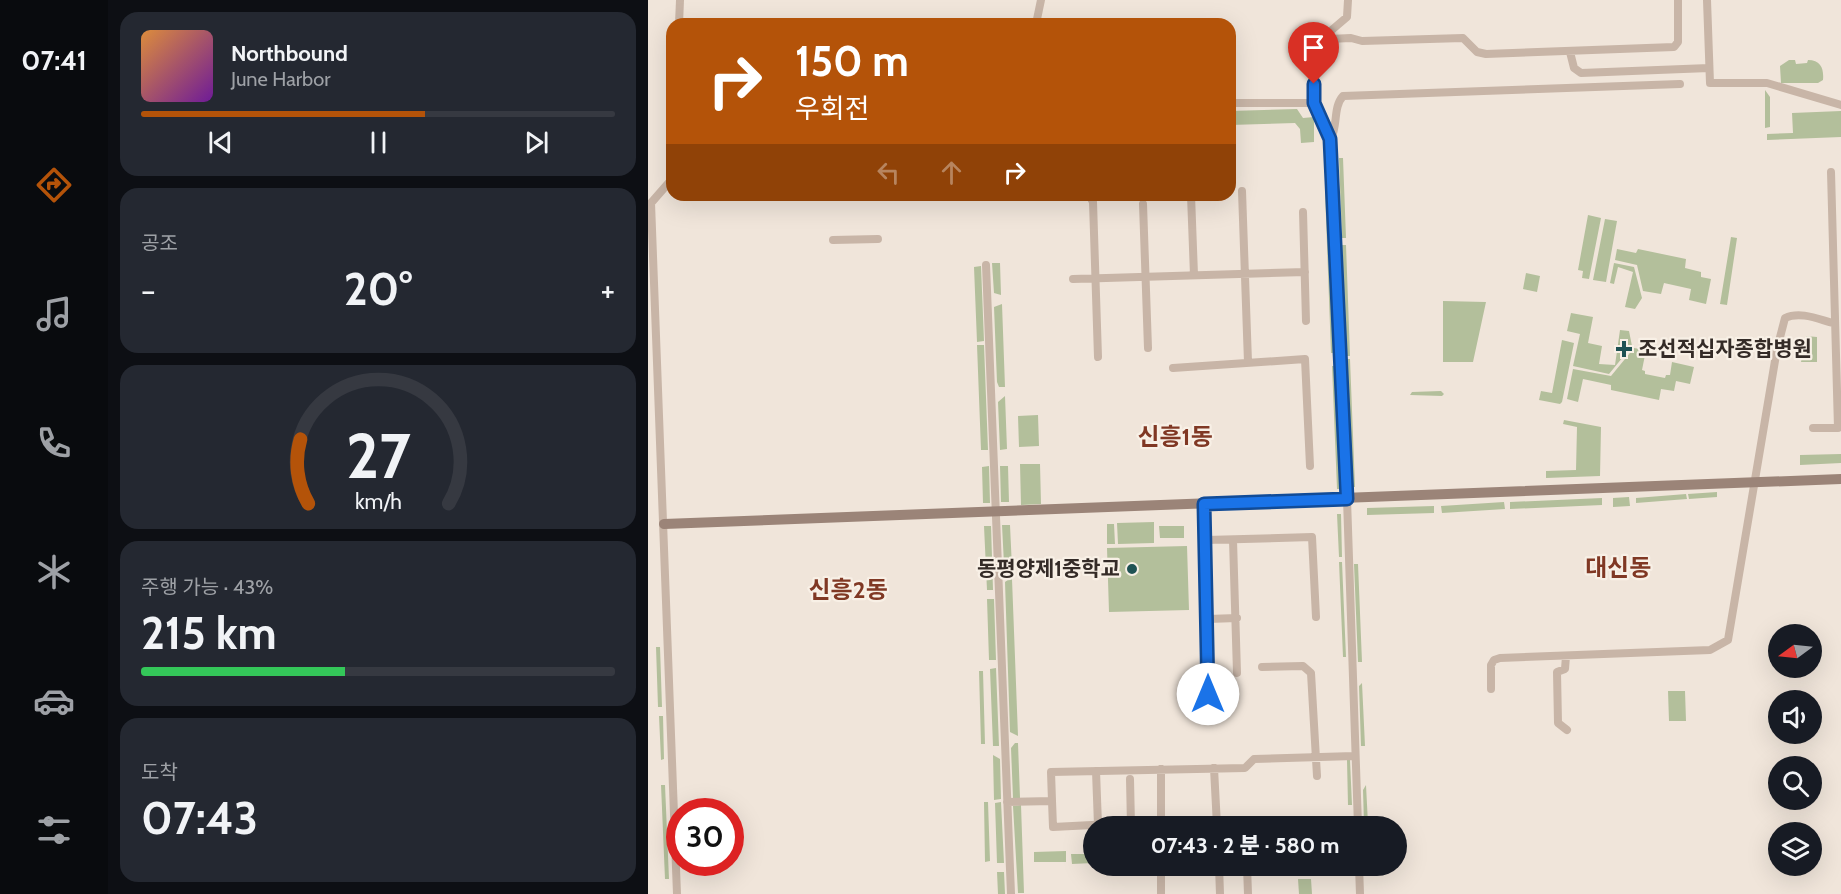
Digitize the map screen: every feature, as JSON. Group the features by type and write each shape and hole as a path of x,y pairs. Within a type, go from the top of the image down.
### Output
{"street":[{"path":"679,18 680,0"},
{"path":"1037,18 1041,0"},
{"path":"1348,0 1347,17 1313,46 1314,103 1330,139 1347,499 1357,816"},
{"path":"1324,35 1329,39 1351,38 1362,41 1463,38 1477,52 1486,54 1674,47 1678,42 1678,0"},
{"path":"1707,0 1710,83 1767,83 1841,105"},
{"path":"1570,52 1574,68 1581,73 1710,68"},
{"path":"1330,139 1336,128 1338,102 1343,96 1680,84"},
{"path":"1236,104 1314,103"},
{"path":"1813,428 1838,428 1833,323 1831,171"},
{"path":"666,186 651,203 677,894"},
{"path":"1242,191 1248,362"},
{"path":"1092,201 1098,357"},
{"path":"1191,201 1194,274"},
{"path":"1143,204 1148,348"},
{"path":"1303,212 1306,321"},
{"path":"833,240 878,239"},
{"path":"986,265 1011,894"},
{"path":"1073,279 1305,272"},
{"path":"1491,689 1491,665 1494,660 1710,650 1728,640 1785,318 1791,315 1808,316 1833,323"},
{"path":"1173,368 1305,359 1310,466"},
{"path":"664,524 1841,479"},
{"path":"1204,504 1208,694"},
{"path":"1206,540 1312,537 1316,617"},
{"path":"1233,540 1237,673"},
{"path":"1208,619 1237,618"},
{"path":"1566,656 1565,669 1557,672 1557,682 1558,723 1567,730"},
{"path":"1262,667 1303,666 1311,673 1317,776"},
{"path":"1083,826 1053,827 1051,772 1245,768 1254,759 1354,756"},
{"path":"1214,768 1216,816"},
{"path":"1161,769 1161,816"},
{"path":"1096,771 1098,816"},
{"path":"1130,779 1131,816"},
{"path":"1007,802 1052,801"},
{"path":"1161,876 1161,894"},
{"path":"1219,876 1220,894"},
{"path":"1247,876 1248,894"},
{"path":"1359,876 1360,894"}],"green space":[{"path":"1789,60 1795,60 1796,64 1807,63 1808,60 1819,63 1823,72 1823,80 1818,83 1781,83 1780,66"},
{"path":"1765,90 1770,97 1770,127 1765,128"},
{"path":"1297,109 1303,118 1314,117 1314,142 1301,143 1300,129 1295,123 1236,125 1236,111"},
{"path":"1841,111 1841,137 1767,140 1767,134 1793,133 1792,113"},
{"path":"1339,158 1343,158 1346,238 1342,238"},
{"path":"1325,191 1329,191 1335,353 1331,353"},
{"path":"1588,215 1601,218 1589,279 1582,278 1583,271 1578,270"},
{"path":"1605,219 1617,221 1606,282 1593,280"},
{"path":"1731,237 1737,238 1727,305 1720,304"},
{"path":"1342,245 1346,245 1350,356 1346,356"},
{"path":"1617,249 1636,253 1638,249 1686,259 1685,268 1701,272 1701,277 1711,279 1706,304 1689,300 1691,289 1664,283 1661,294 1643,291 1637,265 1615,260"},
{"path":"992,263 1000,263 1001,295 994,293"},
{"path":"1614,263 1634,267 1642,298 1635,309 1625,307 1633,272 1618,267 1614,284 1610,283"},
{"path":"981,266 984,341 977,342 974,267"},
{"path":"1526,273 1540,276 1537,292 1523,289"},
{"path":"1443,301 1486,302 1473,362 1443,362"},
{"path":"1002,304 1005,387 999,387 994,307"},
{"path":"1571,313 1593,317 1588,343 1602,346 1599,364 1615,365 1620,330 1629,331 1632,346 1609,374 1573,366 1580,334 1567,331"},
{"path":"1806,336 1817,337 1817,362 1801,362"},
{"path":"1562,340 1574,343 1562,402 1560,404 1539,400 1541,391 1552,393"},
{"path":"977,345 984,345 988,450 981,450"},
{"path":"1634,348 1646,350 1642,370 1645,374 1665,378 1666,375 1670,375 1672,362 1694,367 1690,384 1676,381 1674,391 1661,389 1659,400 1611,390 1611,385 1583,379 1578,402 1567,399 1573,369 1611,376"},
{"path":"1347,359 1350,359 1355,487 1351,487"},
{"path":"1332,366 1335,366 1340,489 1337,489"},
{"path":"1441,391 1444,394 1442,396 1410,395 1412,392"},
{"path":"1005,396 1007,449 1000,450 998,402"},
{"path":"1038,415 1039,446 1019,447 1018,416"},
{"path":"1564,420 1601,427 1600,476 1546,478 1546,471 1576,470 1577,427 1563,424"},
{"path":"1841,454 1841,463 1800,465 1800,455"},
{"path":"1020,464 1040,464 1041,504 1021,505"},
{"path":"989,466 990,503 983,503 982,467"},
{"path":"1000,466 1008,466 1009,502 1001,502"},
{"path":"1717,492 1717,497 1689,499 1688,494"},
{"path":"1686,494 1687,499 1636,503 1636,498"},
{"path":"1629,497 1630,506 1613,507 1613,498"},
{"path":"1602,498 1602,505 1510,509 1510,502"},
{"path":"1504,502 1505,509 1442,513 1441,506"},
{"path":"1434,506 1434,513 1367,515 1367,508"},
{"path":"1337,514 1341,514 1342,557 1339,557"},
{"path":"1154,522 1154,543 1118,544 1117,523"},
{"path":"1107,524 1114,524 1115,544 1107,544"},
{"path":"1002,525 1010,525 1012,568 1004,564"},
{"path":"984,526 991,526 993,590 987,590"},
{"path":"1159,526 1184,526 1184,538 1160,538"},
{"path":"1187,546 1189,610 1109,612 1107,548"},
{"path":"1339,562 1342,562 1346,657 1343,657"},
{"path":"1354,564 1358,564 1362,662 1358,662"},
{"path":"1012,579 1018,736 1010,732 1005,582"},
{"path":"987,599 994,599 996,660 989,660"},
{"path":"656,647 660,647 662,707 658,707"},
{"path":"996,668 999,746 993,746 990,669"},
{"path":"979,671 983,671 985,744 981,744"},
{"path":"1362,683 1365,746 1361,746 1359,686"},
{"path":"1668,691 1685,691 1686,721 1669,721"},
{"path":"659,716 663,716 664,759 661,760"},
{"path":"1018,743 1020,798 1013,798 1011,748"},
{"path":"993,755 1000,759 1001,799 994,800"},
{"path":"1347,760 1350,760 1352,805 1348,805"},
{"path":"661,785 665,785 666,876 669,876 669,879 665,879"},
{"path":"1366,785 1368,816 1364,816 1363,790"},
{"path":"984,802 988,802 990,861 985,862"},
{"path":"1001,802 1004,863 997,863 995,803"},
{"path":"1021,805 1024,893 1018,893 1013,806"},
{"path":"1066,851 1066,862 1034,862 1034,852"},
{"path":"1071,854 1083,854 1083,863 1072,864"},
{"path":"997,872 1004,872 1005,894 998,894"},
{"path":"1298,879 1311,879 1312,894 1299,894"}],"place":[{"name":"조선적십자종합병원","path":"1624,349"},
{"name":"동평양제1중학교","path":"1132,569"}],"district":[{"name":"신흥1동","path":"1175,437"},
{"name":"대신동","path":"1618,568"},
{"name":"신흥2동","path":"848,590"}],"route":[{"path":"1208,694 1204,504 1347,499 1330,139 1314,103 1314,84"}]}
